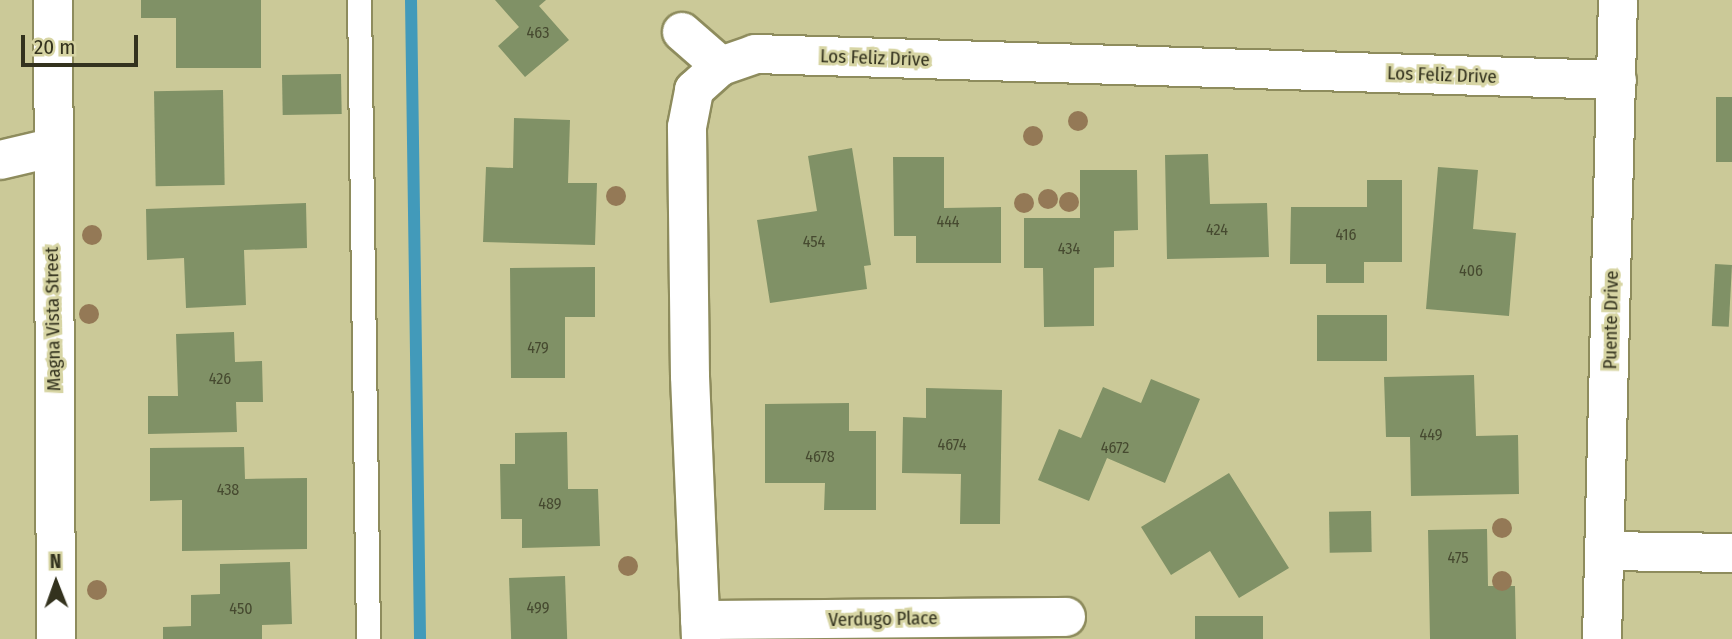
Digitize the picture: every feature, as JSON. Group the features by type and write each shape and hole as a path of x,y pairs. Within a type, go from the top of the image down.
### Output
{"street":[{"name":"Magna Vista Street","path":"52,0 56,639"},
{"name":"Puente Drive","path":"1602,639 1618,0"},
{"path":"682,32 721,66"},
{"name":"Los Feliz Drive","path":"701,629 690,376 687,127 694,90 721,66 755,54 1617,80"},
{"path":"0,160 51,148"},
{"path":"1606,551 1732,553"},
{"name":"Verdugo Place","path":"701,629 1066,617"}],"lane":[{"path":"359,0 368,639"}],"building":[{"path":"141,0 261,0 261,68 176,68 176,18 141,18"},
{"path":"495,0 546,0 539,6 569,40 525,77 498,46 519,27"},
{"path":"341,74 342,114 283,115 282,75"},
{"path":"223,90 225,185 156,186 154,91"},
{"path":"1716,97 1732,97 1732,162 1716,162"},
{"path":"514,118 570,120 568,183 597,183 595,245 483,242 486,167 513,168"},
{"path":"852,148 871,265 864,266 867,289 770,303 757,220 817,211 808,156"},
{"path":"1208,154 1210,204 1267,203 1269,257 1167,259 1165,155"},
{"path":"893,157 944,157 944,208 1001,207 1001,263 916,263 916,236 894,236"},
{"path":"1438,167 1478,170 1473,229 1516,233 1509,316 1426,309"},
{"path":"1080,170 1137,170 1138,230 1114,231 1114,267 1094,268 1094,326 1044,327 1043,268 1024,268 1024,218 1080,218"},
{"path":"1367,180 1402,180 1402,262 1364,262 1364,283 1326,283 1326,264 1290,264 1291,207 1367,207"},
{"path":"306,203 307,248 244,250 246,305 186,308 184,258 147,260 146,209"},
{"path":"1715,264 1732,265 1729,327 1712,326"},
{"path":"595,267 595,317 565,317 565,378 511,378 510,268"},
{"path":"1317,315 1387,315 1387,361 1317,361"},
{"path":"234,332 235,362 262,361 263,402 236,402 237,432 148,434 148,396 178,396 176,334"},
{"path":"1474,375 1476,436 1518,435 1519,494 1411,496 1410,437 1386,437 1384,377"},
{"path":"1151,379 1200,399 1165,483 1107,458 1089,501 1038,480 1059,429 1081,438 1103,387 1141,403"},
{"path":"926,388 1002,390 1000,524 960,524 961,474 902,473 903,417 926,418"},
{"path":"849,403 849,431 876,431 876,510 824,510 825,483 765,483 765,404"},
{"path":"567,432 568,489 598,489 600,546 522,548 522,519 501,519 500,464 515,464 515,433"},
{"path":"244,447 245,479 307,478 307,549 182,551 182,500 150,501 150,448"},
{"path":"1229,473 1289,568 1239,598 1210,551 1171,575 1141,527"},
{"path":"1371,511 1372,552 1330,553 1329,512"},
{"path":"1487,529 1488,586 1515,586 1516,639 1430,639 1428,530"},
{"path":"290,562 292,624 262,625 262,639 163,639 163,627 191,626 191,595 220,594 220,564"},
{"path":"565,576 567,639 511,639 509,578"},
{"path":"1195,616 1263,616 1263,639 1195,639"}],"waterway":[{"path":"411,0 420,639"}]}
